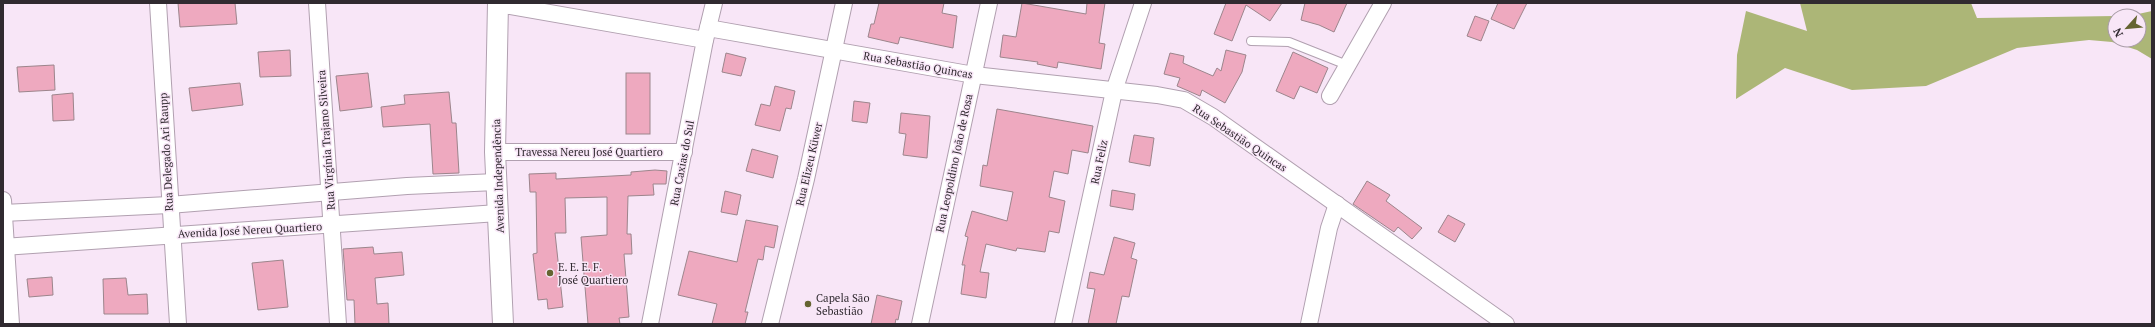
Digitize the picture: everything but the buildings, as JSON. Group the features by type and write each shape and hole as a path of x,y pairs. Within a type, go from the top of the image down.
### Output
{"street":[{"name":"Rua Delegado Ari Raupp","path":"158,3 169,205 178,324"},
{"name":"Rua Virgínia Trajano Silveira","path":"317,3 331,193 338,324"},
{"name":"Rua Caxias do Sul","path":"650,324 706,34 714,3"},
{"name":"Rua Elizeu Küwer","path":"770,324 835,50 844,3"},
{"name":"Rua Leopoldino João de Rosa","path":"920,324 989,3"},
{"name":"Rua Feliz","path":"1063,324 1114,91 1143,3"},
{"path":"1330,96 1383,3"},
{"name":"Rua Sebastião Quincas","path":"498,4 706,34 835,50 974,75 1157,95 1184,100 1213,117 1506,324"},
{"name":"Avenida Independência","path":"498,4 495,152 503,324"},
{"name":"Travessa Nereu José Quartiero","path":"495,152 684,152"},
{"path":"12,324 3,209 169,205 407,186 496,182"},
{"path":"1309,324 1329,228 1337,204"},
{"name":"Avenida José Nereu Quartiero","path":"5,246 498,214"}],"lane":[{"path":"1251,41 1289,42 1347,65"}],"green space":[{"path":"1800,3 1971,3 1977,18 2107,16 2107,42 2089,40 2017,48 1926,86 1852,90 1785,68 1736,99 1737,55 1746,11 1807,31"},
{"path":"2152,11 2152,59 2131,48 2147,48 2147,12"}],"place":[{"name":"E. E. E. F. José Quartiero","path":"550,273"},
{"name":"Capela São Sebastião","path":"808,304"}]}
